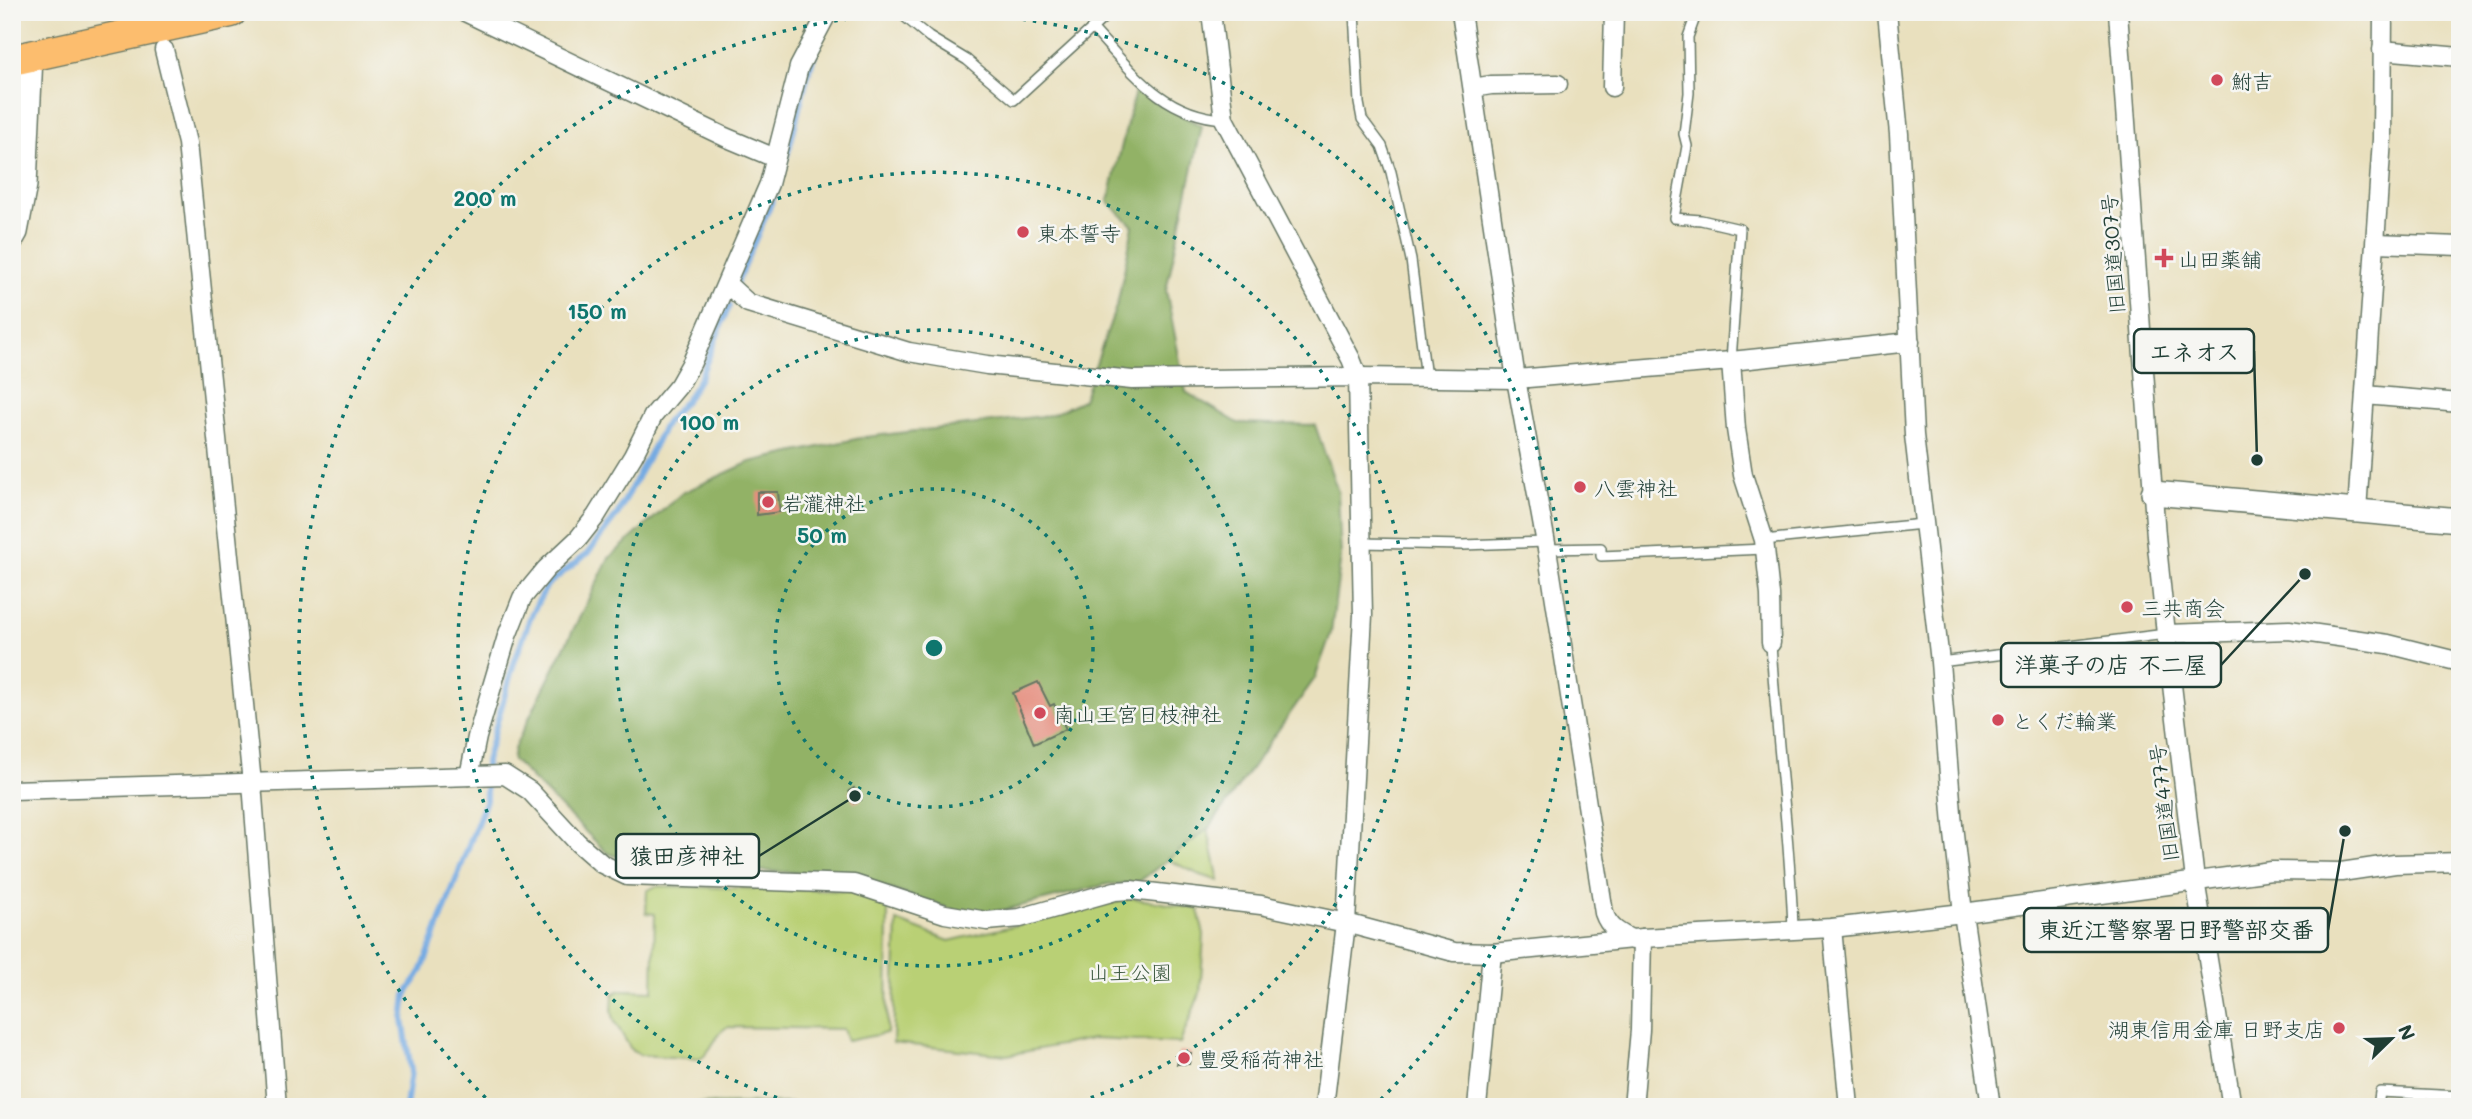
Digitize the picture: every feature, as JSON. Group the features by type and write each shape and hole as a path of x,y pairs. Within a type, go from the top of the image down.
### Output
{"highway":[{"path":"22,58 231,12"}],"street":[{"path":"465,12 775,159"},
{"path":"472,776 477,737 507,636 522,598 546,569 578,539 611,493 653,416 679,385 692,362 769,184 799,67 828,12"},
{"path":"1211,12 1224,119 1358,377 1363,615 1346,923 1324,1107"},
{"path":"1461,12 1516,379 1546,545 1604,914 1608,924 1619,933 1637,939"},
{"path":"1612,88 1614,12"},
{"path":"1887,12 1899,134 1914,435 1940,662 1963,913 1992,1107"},
{"name":"旧国道307号","path":"2118,12 2153,493"},
{"path":"2357,511 2382,139 2382,12"},
{"path":"164,50 187,143 252,783 277,1107"},
{"path":"2382,50 2460,57"},
{"path":"12,239 16,232 25,185 22,58"},
{"path":"1473,88 1491,85 1558,84"},
{"path":"2376,243 2460,246"},
{"path":"727,284 748,303 909,352 986,365 1132,380 1358,377 1516,379 1731,361 1910,342"},
{"path":"1731,361 1736,429 1743,475 1764,545 1770,596 1771,643"},
{"path":"2365,395 2460,403"},
{"path":"2153,493 2460,520"},
{"name":"旧国道477号","path":"2153,493 2166,634 2195,880 2232,1107"},
{"path":"2166,634 2289,630 2388,644 2460,662"},
{"path":"12,790 505,775 530,792 578,843 602,864 627,876 854,884 945,914 987,921 1020,918 1115,891 1131,890 1261,905 1346,923 1454,952 1492,953 1637,939 1832,928 2271,871 2341,872 2395,864 2460,862"},
{"path":"1832,928 1849,1107"},
{"path":"1633,1107 1640,1030 1637,939"},
{"path":"1477,1107 1492,953"}],"lane":[{"path":"899,12 929,37 967,60 1014,100 1110,12"},
{"path":"1354,12 1362,119 1382,146 1391,172 1411,260 1426,378"},
{"path":"1697,12 1688,37 1689,93 1684,134 1687,146 1674,218 1701,220 1740,229 1731,361"},
{"path":"1093,29 1159,97 1198,113 1224,119"},
{"path":"1361,543 1546,545 1601,548 1601,556 1764,545 1923,524"},
{"path":"1940,662 2166,634"},
{"path":"1771,643 1774,706 1791,860 1793,929"},
{"path":"2378,1107 2380,1092 2460,1096"}],"green space":[{"path":"1135,91 1202,126 1166,290 1186,392 1238,423 1315,425 1338,492 1341,556 1331,633 1315,678 1209,828 1136,884 1108,884 1004,910 961,912 845,875 641,865 607,853 512,759 515,746 609,558 682,493 750,462 865,437 1051,415 1083,400 1118,301 1133,226 1108,202"},
{"path":"1198,784 1219,881 1133,843"},
{"path":"656,886 852,891 888,905 887,1033 847,1041 843,1029 727,1027 700,1059 641,1055 632,1051 615,1022 612,1012 613,994 621,990 653,991 655,914 646,913 647,891"},
{"name":"山王公園","path":"1132,898 1198,909 1204,935 1200,993 1180,1043 1092,1039 1007,1055 893,1043 897,921 949,941"},
{"path":"794,1103 835,1107 663,1107 669,1104"}],"building":[{"name":"岩瀧神社","path":"757,492 778,492 780,512 757,515"},
{"name":"南山王宮日枝神社","path":"1038,682 1050,706 1054,704 1066,729 1034,744 1013,693"},
{"path":"854,788 861,800 854,803 849,791"},
{"name":"豊受稲荷神社","path":"1180,1051 1191,1053 1189,1064 1177,1064"}],"waterway":[{"path":"736,285 778,185 814,56"},
{"path":"406,1107 411,1071 403,1019 406,995 422,970 486,800 486,761 513,666 531,615 547,585 587,554 617,515 666,423 700,378 729,306"}],"place":[{"name":"鮒吉","path":"2217,80"},
{"name":"東本誓寺","path":"1023,232"},
{"name":"山田薬舗","path":"2164,258"},
{"name":"エネオス","path":"2257,460"},
{"name":"八雲神社","path":"1580,487"},
{"name":"岩瀧神社","path":"768,502"},
{"name":"洋菓子の店 不二屋","path":"2305,574"},
{"name":"三共商会","path":"2127,607"},
{"name":"南山王宮日枝神社","path":"1040,713"},
{"name":"とくだ輪業","path":"1998,720"},
{"name":"猿田彦神社","path":"855,796"},
{"name":"東近江警察署日野警部交番","path":"2345,831"},
{"name":"湖東信用金庫 日野支店","path":"2339,1028"},
{"name":"豊受稲荷神社","path":"1184,1058"}]}
